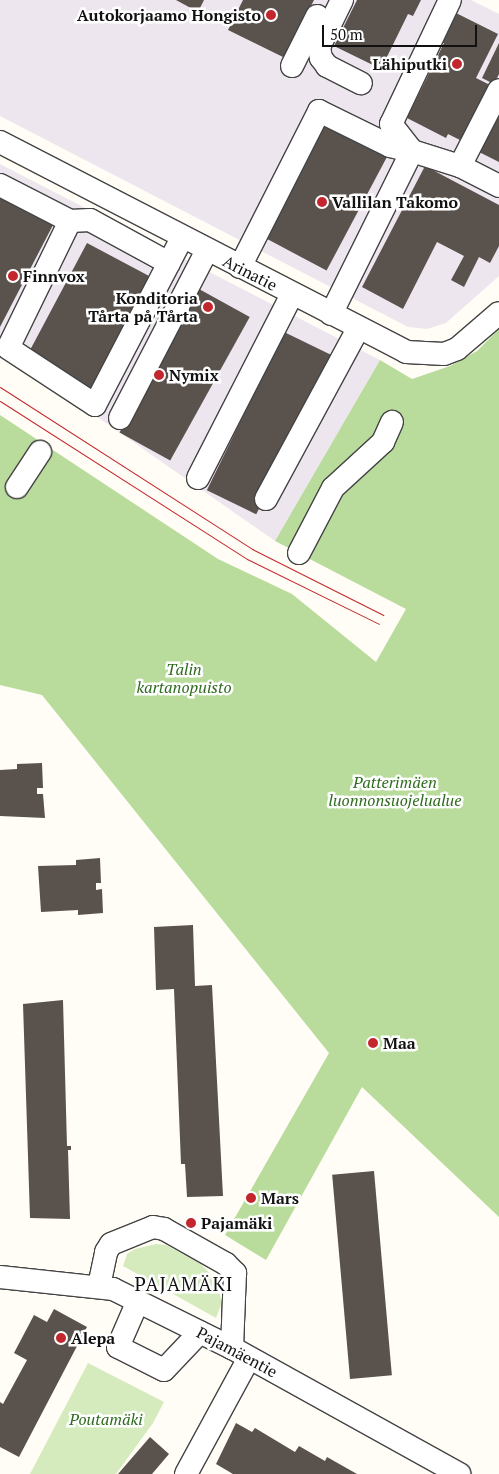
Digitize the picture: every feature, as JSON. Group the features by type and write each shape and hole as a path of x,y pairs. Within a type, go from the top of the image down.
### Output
{"street":[{"path":"292,66 326,0"},
{"path":"342,0 319,47 320,58 327,66 361,83"},
{"path":"412,151 390,124 450,0"},
{"path":"460,166 499,90"},
{"path":"240,267 319,111 390,146 460,166 499,186"},
{"name":"Arinatie","path":"0,143 406,352 444,354 457,349 499,314"},
{"path":"331,314 412,151"},
{"path":"0,185 70,221 90,220 169,263"},
{"path":"70,221 8,348 95,405 182,238"},
{"path":"120,418 207,250"},
{"path":"198,478 292,294"},
{"path":"266,499 358,328"},
{"path":"299,553 333,488 383,442 392,422"},
{"path":"17,486 40,452"},
{"path":"99,1286 106,1252 111,1244 153,1227 164,1229 226,1264 235,1273 240,1353 186,1474"},
{"name":"Pajamäentie","path":"0,1277 99,1286 138,1301 240,1353 459,1474"},
{"path":"138,1301 118,1347 164,1370 200,1332"}],"shaded area":[{"path":"0,0 471,0 499,14 499,276 446,323 427,329 408,327 0,116"},
{"path":"0,164 380,360 275,541 0,349"}],"green space":[{"path":"499,329 499,1217 362,1087 266,1260 225,1235 329,1053 42,695 0,685 0,415 218,559 292,594 376,662 406,609 275,541 380,360 412,379 450,366 477,351"},
{"path":"156,1244 166,1245 201,1264 216,1280 222,1302 216,1318 123,1266 127,1254 135,1249"},
{"name":"Poutamäki","path":"88,1363 164,1402 153,1423 116,1474 30,1474"}],"building":[{"path":"176,0 204,0 198,12"},
{"name":"Autokorjaamo Hongisto","path":"243,0 314,0 285,58 228,30"},
{"path":"357,0 421,0 413,16 408,14 381,69 334,46"},
{"path":"452,11 498,34 476,78 492,86 464,142 448,134 446,138 407,118 444,43 438,40"},
{"path":"499,43 499,74 494,84 482,78"},
{"path":"499,112 499,162 479,152"},
{"path":"325,118 389,152 327,271 262,236"},
{"path":"425,166 499,205 499,246 490,263 479,257 464,287 451,280 464,256 437,242 403,309 362,287"},
{"name":"Finnvox","path":"0,198 53,225 0,327"},
{"path":"87,243 151,277 91,390 27,356"},
{"path":"199,289 250,317 170,461 119,432"},
{"path":"284,332 333,356 256,514 207,490"},
{"path":"42,763 43,788 37,788 37,794 43,794 45,818 0,816 0,770 17,769 17,764"},
{"path":"100,858 101,883 96,883 96,890 102,889 103,913 78,915 78,910 41,912 38,866 76,865 76,860"},
{"path":"193,925 195,986 212,985 223,1196 187,1197 185,1164 181,1164 174,989 156,990 154,927"},
{"path":"63,1000 67,1146 71,1146 71,1150 68,1150 70,1219 30,1218 23,1004"},
{"path":"374,1171 392,1375 350,1379 332,1175"},
{"path":"54,1309 87,1327 19,1457 0,1447 0,1402 3,1404 27,1360 14,1353 34,1315 47,1322"},
{"path":"236,1423 252,1432 255,1428 295,1452 299,1446 325,1461 327,1457 357,1474 233,1474 216,1464"},
{"path":"150,1437 169,1454 152,1474 118,1474"}],"tram line":[{"path":"0,387 252,549 383,615"},
{"path":"0,401 247,559 379,624"}],"place":[{"name":"Autokorjaamo Hongisto","path":"271,15"},
{"name":"Lähiputki","path":"457,64"},
{"name":"Vallilan Takomo","path":"322,202"},
{"name":"Finnvox","path":"13,276"},
{"name":"Konditoria Tårta på Tårta","path":"208,307"},
{"name":"Nymix","path":"159,375"},
{"name":"Maa","path":"373,1043"},
{"name":"Mars","path":"251,1198"},
{"name":"Pajamäki","path":"191,1223"},
{"name":"Alepa","path":"61,1338"}],"district":[{"name":"PAJAMÄKI","path":"184,1284"}],"park label":[{"name":"Talin kartanopuisto","path":"184,678"},
{"name":"Patterimäen luonnonsuojelualue","path":"395,791"}]}
